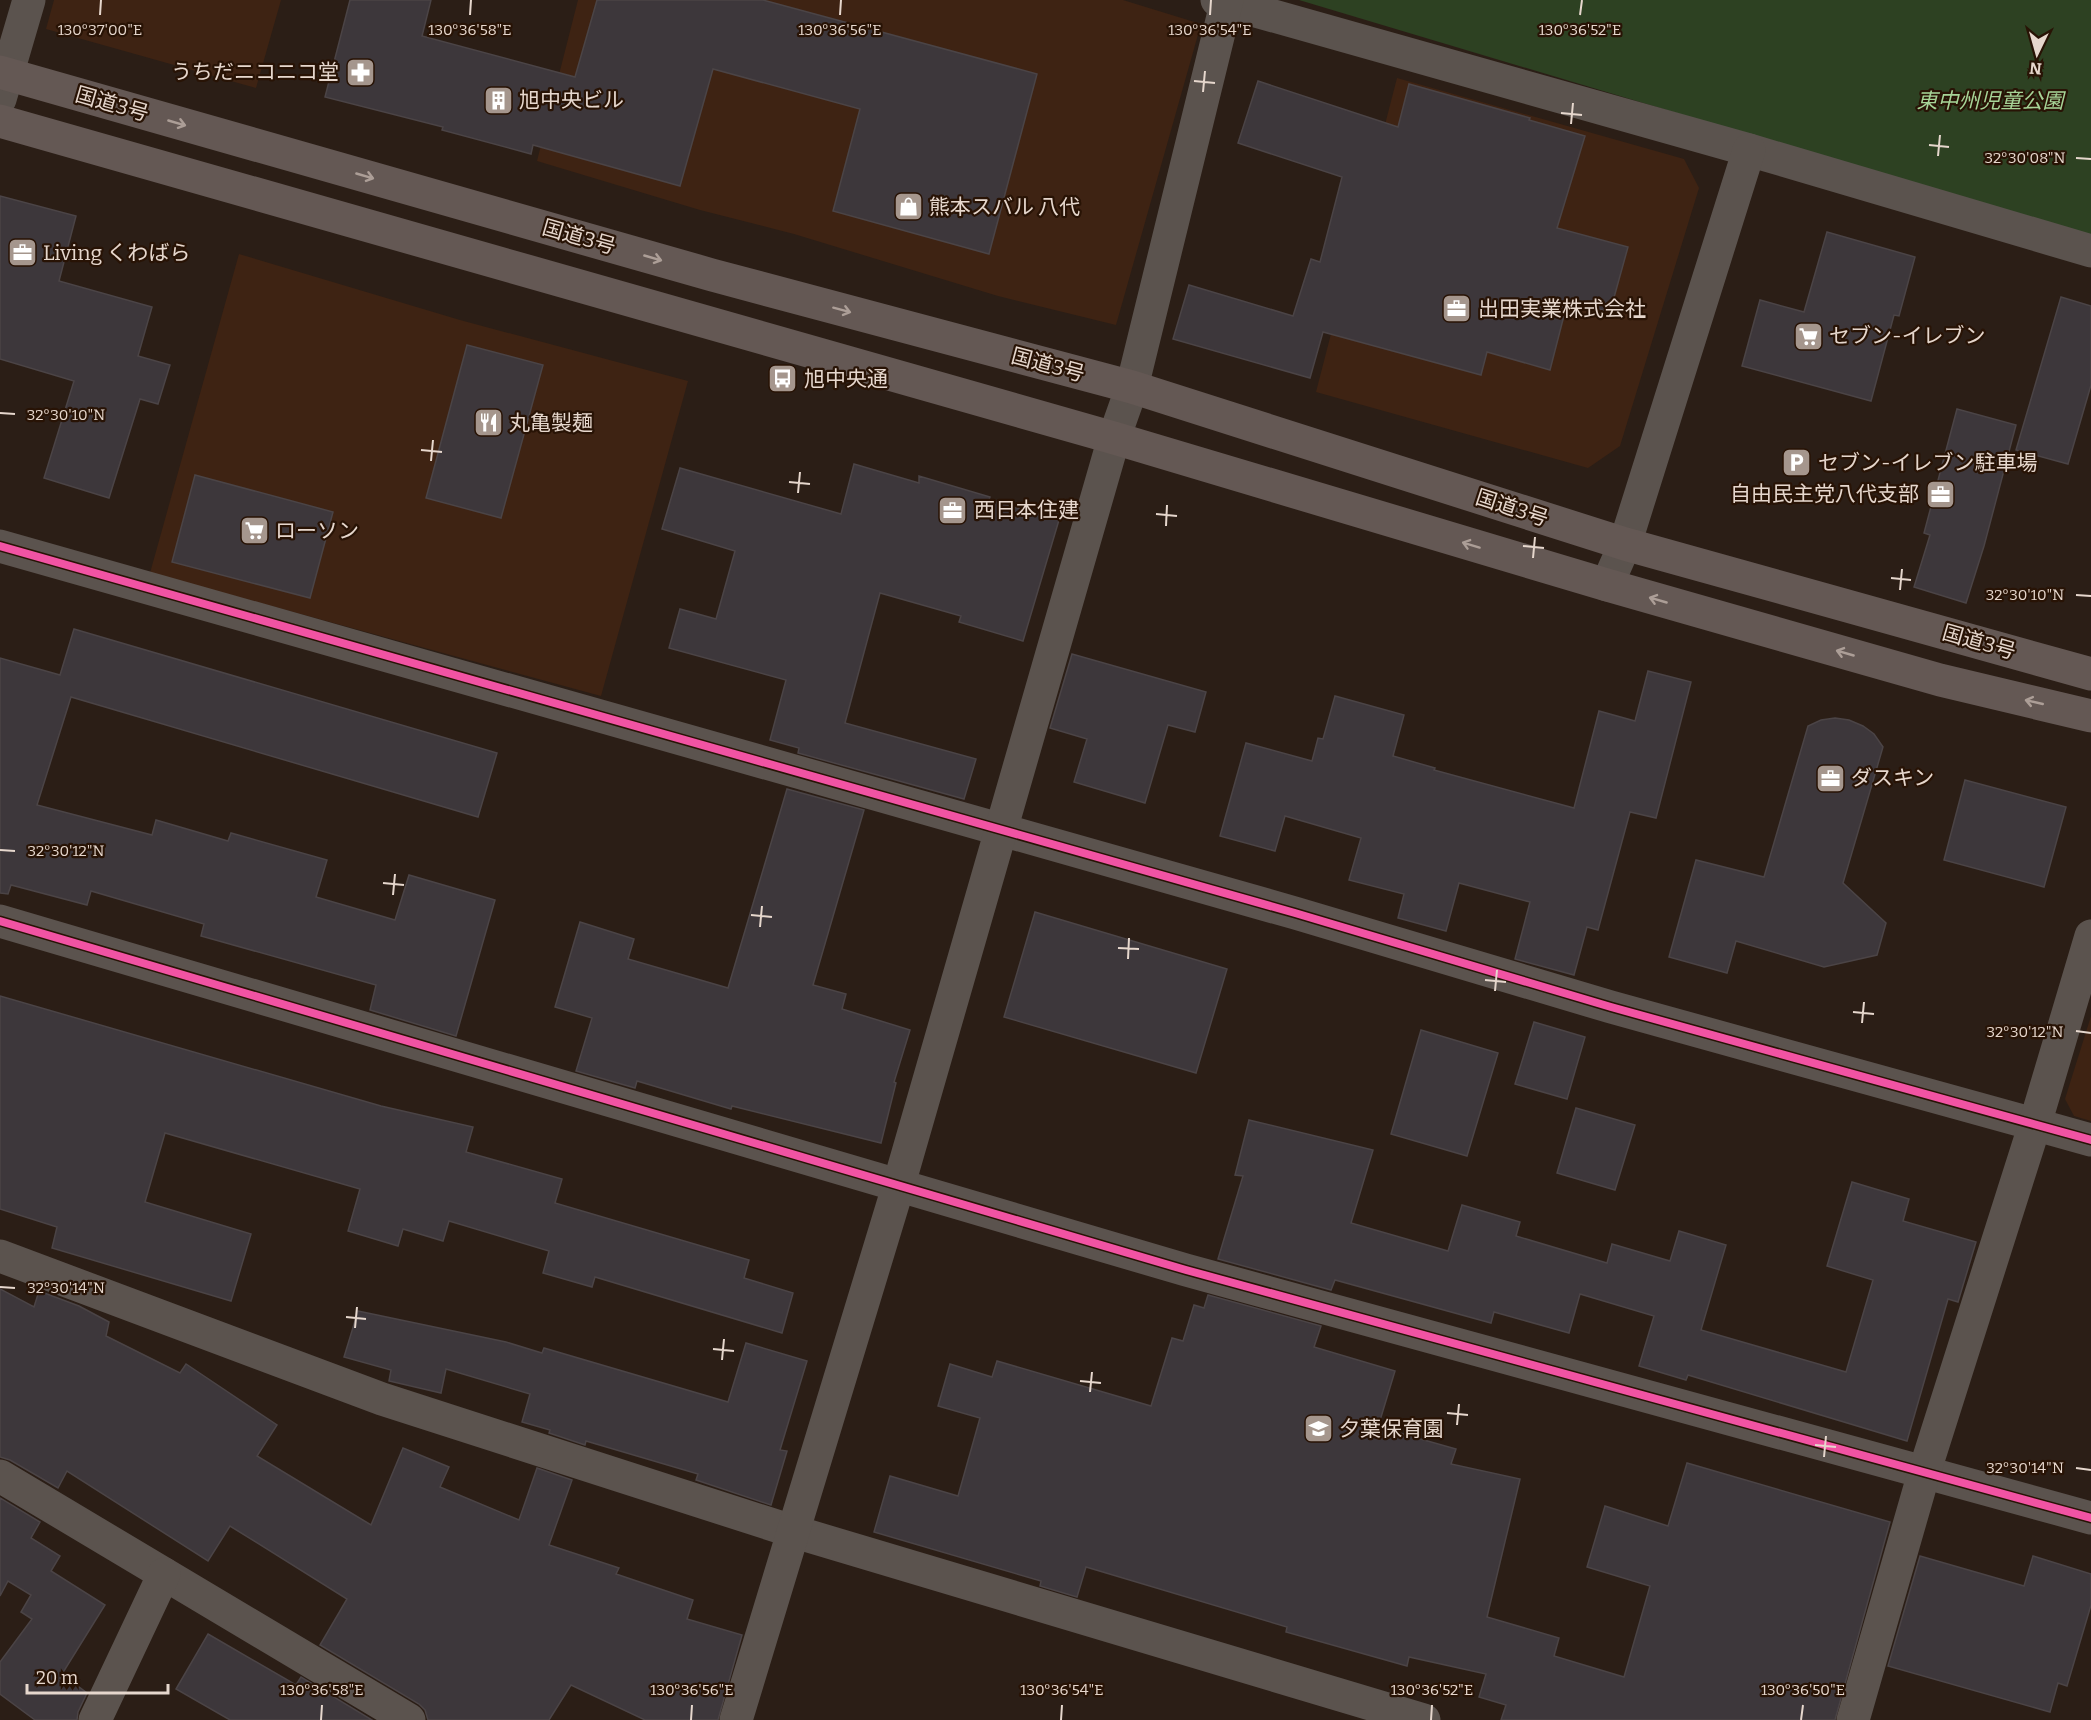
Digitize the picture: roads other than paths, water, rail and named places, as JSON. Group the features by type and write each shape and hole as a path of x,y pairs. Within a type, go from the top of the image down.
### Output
{"highway":[{"name":"国道3号","path":"2,82 1132,387 1625,544 2091,674"},
{"name":"国道3号","path":"0,121 1114,438 1607,585 1940,680 2091,716"}],"street":[{"path":"2,82 29,0"},
{"path":"736,1720 899,1184 1114,438 1132,387 1223,1 1749,150 2091,252"},
{"path":"1607,585 1625,544 1749,150"},
{"path":"0,546 1295,912 1611,1007 2091,1140"},
{"path":"0,921 1186,1270 2091,1518"},
{"path":"1853,1720 1924,1473 2035,1124 2091,936"},
{"path":"0,1256 382,1400 792,1531 1424,1720"},
{"path":"0,1476 409,1720"},
{"path":"95,1720 164,1574"}],"place":[{"name":"うちだニコニコ堂","path":"360,72"},
{"name":"旭中央ビル","path":"498,100"},
{"name":"熊本スバル 八代","path":"908,207"},
{"name":"Living くわばら","path":"22,253"},
{"name":"出田実業株式会社","path":"1457,309"},
{"name":"セブン-イレブン","path":"1808,336"},
{"name":"旭中央通","path":"783,379"},
{"name":"丸亀製麺","path":"488,423"},
{"name":"セブン-イレブン駐車場","path":"1797,463"},
{"name":"自由民主党八代支部","path":"1940,494"},
{"name":"西日本住建","path":"953,510"},
{"name":"ローソン","path":"254,531"},
{"name":"ダスキン","path":"1830,778"},
{"name":"夕葉保育園","path":"1318,1429"}],"park label":[{"name":"東中州児童公園","path":"1990,101"}]}
